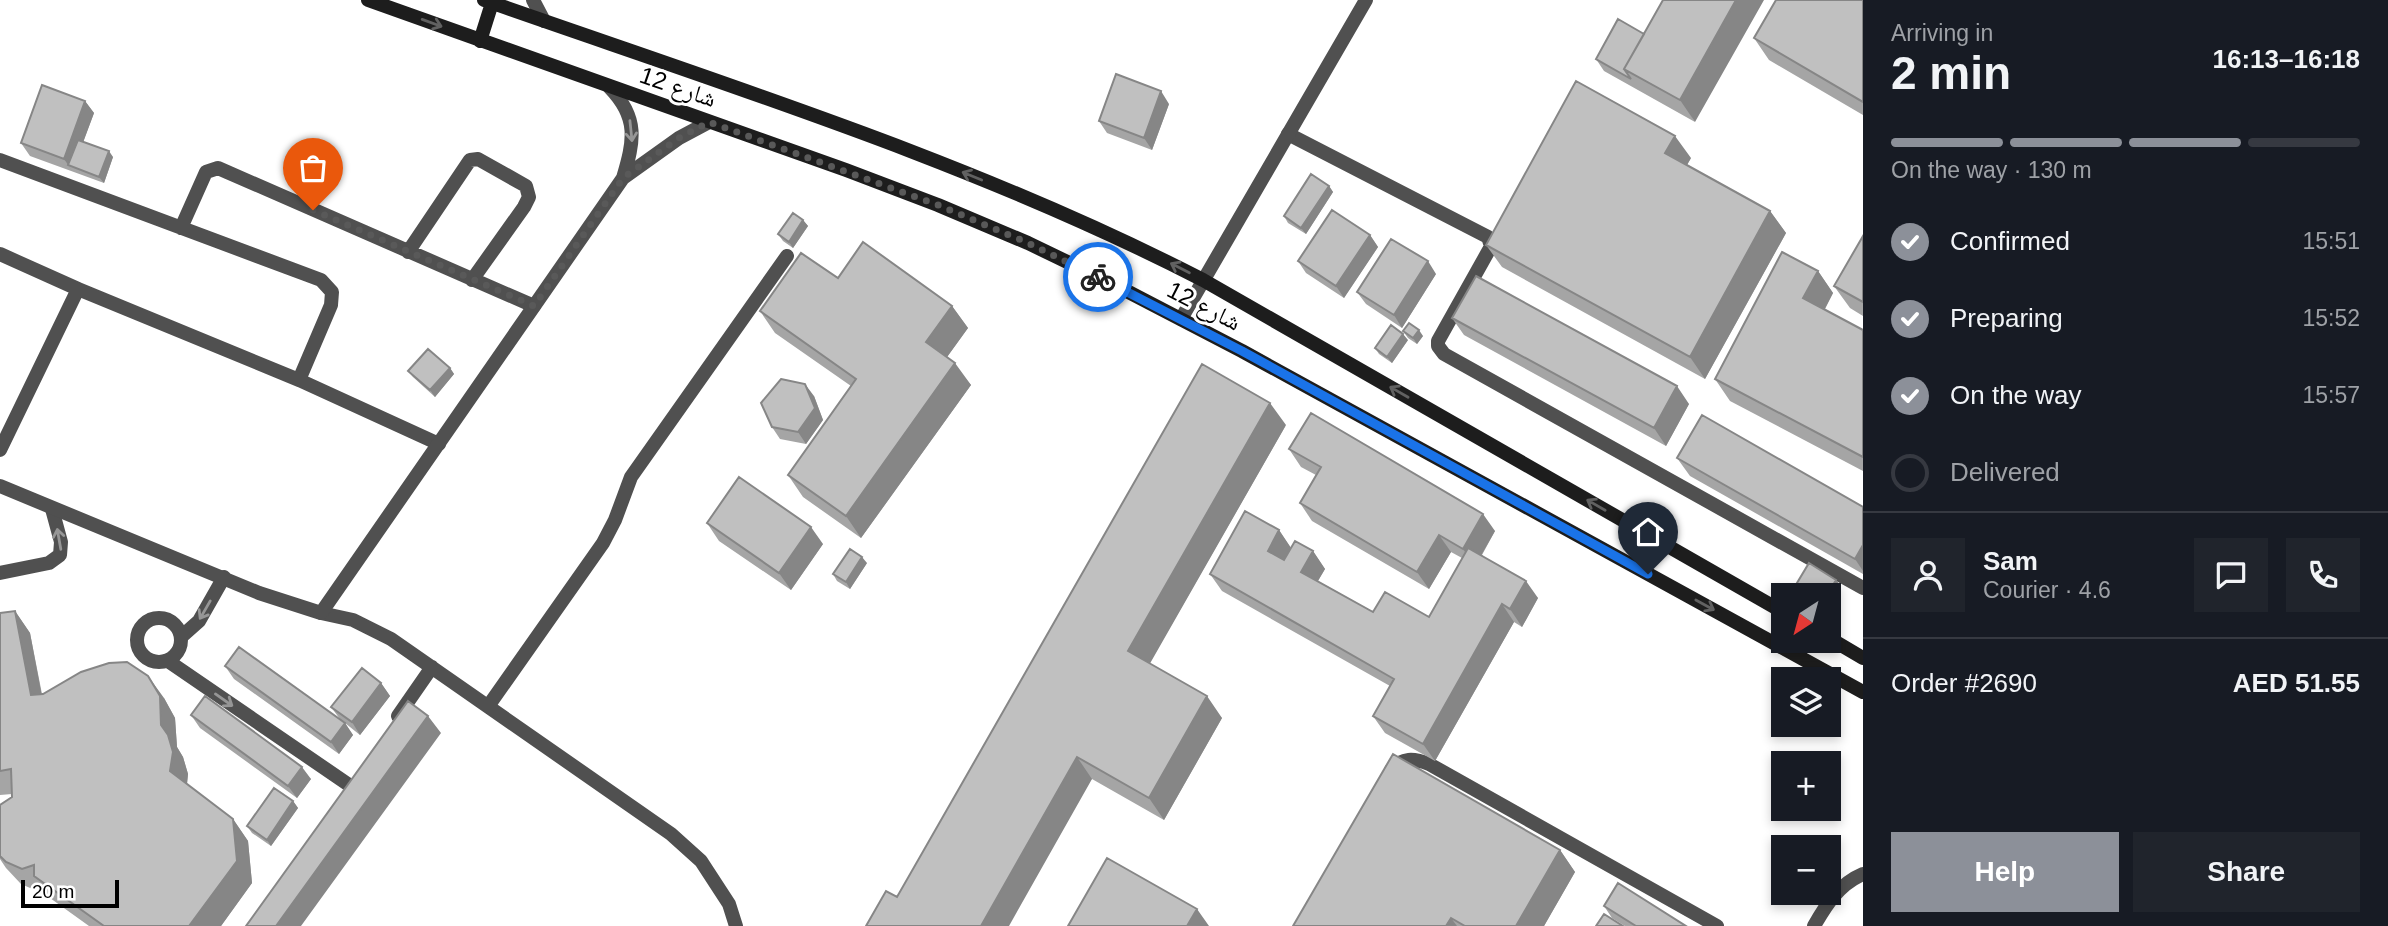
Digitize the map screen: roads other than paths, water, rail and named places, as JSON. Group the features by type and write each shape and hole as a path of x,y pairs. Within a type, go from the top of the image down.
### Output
{"street":[{"name":"شارع 12","path":"368,0 938,205 1028,243 1181,319 1863,692"},
{"path":"533,0 544,21"},
{"path":"1181,319 1366,0"},
{"name":"شارع 12","path":"488,1 897,146 1137,246 1203,280 1771,605"},
{"path":"480,41 488,1"},
{"path":"611,88 624,102 631,122 633,137 623,178"},
{"path":"321,613 623,178 679,138 709,122"},
{"path":"1288,134 1488,237 1491,246 1438,341 1440,351 1863,589"},
{"path":"408,252 470,160 478,159 526,186 528,197 524,207 472,280"},
{"path":"0,160 321,280 332,292 331,305 299,380"},
{"path":"181,228 206,172 218,169 534,306"},
{"path":"0,254 299,380 439,444"},
{"path":"489,705 603,543 631,477 786,256"},
{"path":"0,450 78,289"},
{"path":"0,486 259,593 373,628 489,705 671,834 701,861 729,904 736,926"},
{"path":"0,573 49,563 60,555 62,549 52,509"},
{"path":"181,637 199,621 225,577"},
{"path":"160,618 177,628 181,637 176,655 168,661 158,663 141,654 137,644 137,634 142,626 150,620 160,618"},
{"path":"1841,645 1863,658"},
{"path":"168,661 349,785"},
{"path":"387,732 432,667"},
{"path":"1387,774 1395,765 1405,760 1418,759 1429,764 1717,926"},
{"path":"1814,926 1838,890 1854,877 1863,874"}]}
